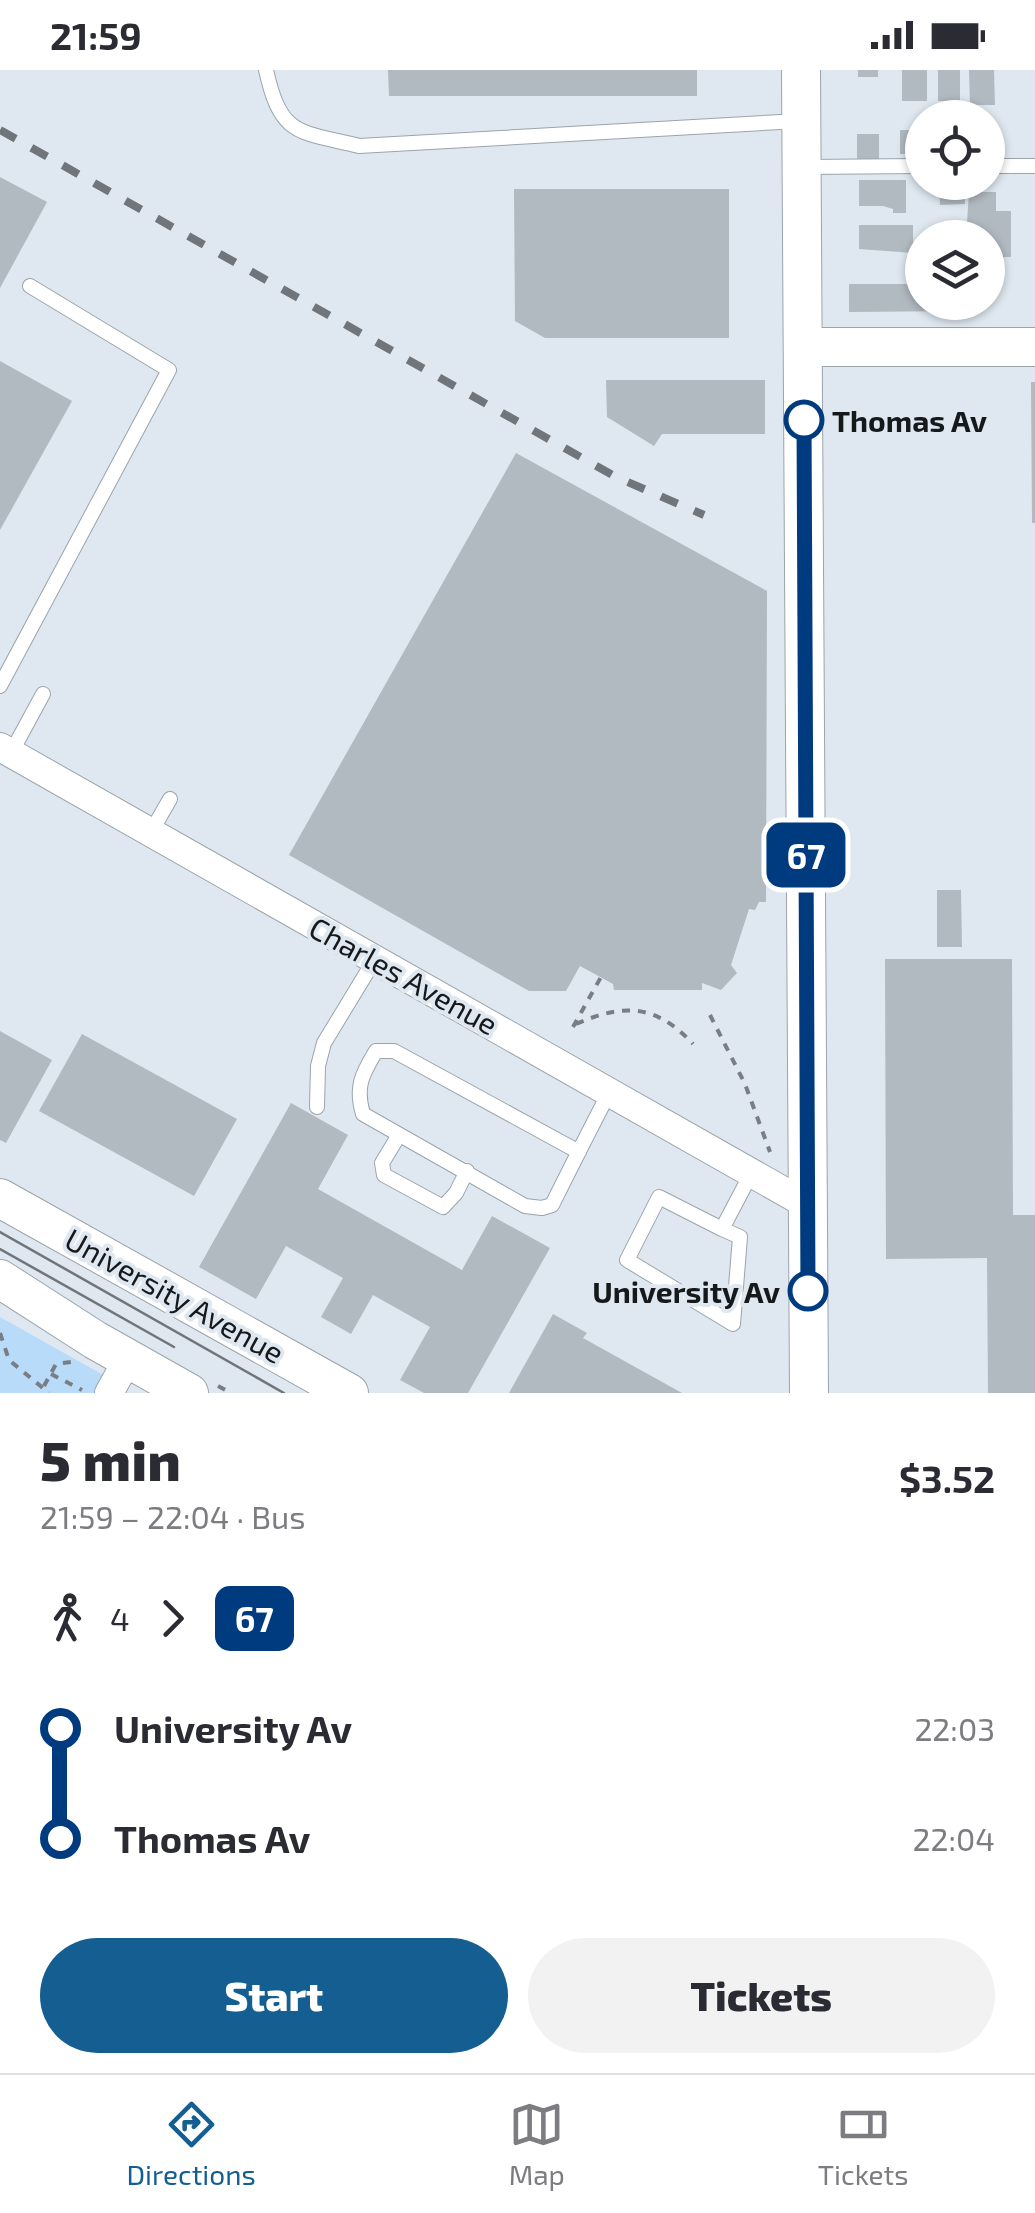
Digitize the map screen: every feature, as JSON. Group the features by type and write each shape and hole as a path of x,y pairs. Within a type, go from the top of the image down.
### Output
{"street":[{"path":"801,70 809,1393"},
{"path":"804,348 1035,348"},
{"name":"Charles Avenue","path":"6,750 610,1092 761,1162 808,1205"},
{"name":"University Avenue","path":"0,1198 349,1393"},
{"path":"0,1279 189,1393"},
{"path":"96,1392 128,1359"}],"lane":[{"path":"266,70 274,106 296,131 359,146 801,120"},
{"path":"802,167 905,166"},
{"path":"1005,166 1035,166"},
{"path":"0,686 169,370 30,286"},
{"path":"6,750 43,694"},
{"path":"150,832 170,798"},
{"path":"318,1108 318,1066 324,1043 375,959"},
{"path":"579,1152 385,1049 376,1051 360,1078 358,1098 362,1114 525,1206 542,1208 552,1205 610,1092"},
{"path":"400,1135 382,1163 384,1175 443,1206 456,1193 467,1171"},
{"path":"722,1229 761,1162"},
{"path":"658,1197 722,1229 740,1236 734,1324 627,1260 658,1197"}],"path":[{"path":"601,978 574,1025 614,1010 643,1011 673,1025 694,1044"},
{"path":"710,1015 745,1084 761,1162"},
{"path":"0,1334 9,1360 49,1393"},
{"path":"44,1386 56,1364 73,1362 77,1355"},
{"path":"50,1374 96,1392"}],"shaded area":[{"path":"0,1317 105,1376 95,1393 0,1393"}],"building":[{"path":"388,70 697,70 697,96 389,96"},
{"path":"858,70 878,70 878,77 858,77"},
{"path":"902,70 927,70 927,100 902,101"},
{"path":"938,70 960,70 960,100 938,100"},
{"path":"969,70 994,70 995,100 970,100"},
{"path":"900,130 905,130 905,154 900,154"},
{"path":"857,134 879,134 879,163 857,163"},
{"path":"0,177 47,202 0,288"},
{"path":"859,180 905,180 906,213 893,213 893,209 883,206 859,206"},
{"path":"514,189 729,189 729,338 545,338 515,321"},
{"path":"940,200 965,200 965,204 940,205"},
{"path":"968,200 996,200 996,211 1011,211 1011,257 1005,257 1005,220 967,220"},
{"path":"859,225 905,225 905,252 859,249"},
{"path":"849,284 905,284 905,312 849,312"},
{"path":"0,361 72,401 0,530"},
{"path":"606,380 765,380 765,434 662,434 654,446 607,417"},
{"path":"1031,382 1035,382 1035,523 1032,523"},
{"path":"516,453 767,591 766,902 759,902 755,910 749,909 731,965 737,973 721,990 702,983 702,990 614,990 613,984 580,966 566,991 529,991 289,855"},
{"path":"937,890 961,890 962,947 937,947"},
{"path":"885,959 1012,959 1013,1215 1035,1215 1035,1393 988,1393 987,1258 886,1259"},
{"path":"0,1031 52,1060 6,1143 0,1140"},
{"path":"82,1034 237,1119 194,1196 39,1111"},
{"path":"291,1103 348,1135 318,1189 462,1270 492,1216 550,1248 468,1393 424,1393 400,1380 430,1327 373,1295 351,1334 321,1317 343,1278 286,1246 256,1299 199,1267"},
{"path":"553,1314 587,1333 583,1338 682,1393 509,1393"}],"tram line":[{"path":"0,1232 284,1393"},
{"path":"0,1249 174,1347"}],"railway":[{"path":"0,130 616,477 704,515"}],"bus line":[{"name":"67","path":"804,420 808,1291"}],"place":[{"name":"Thomas Av","path":"804,420"},
{"name":"University Av","path":"808,1291"}]}
